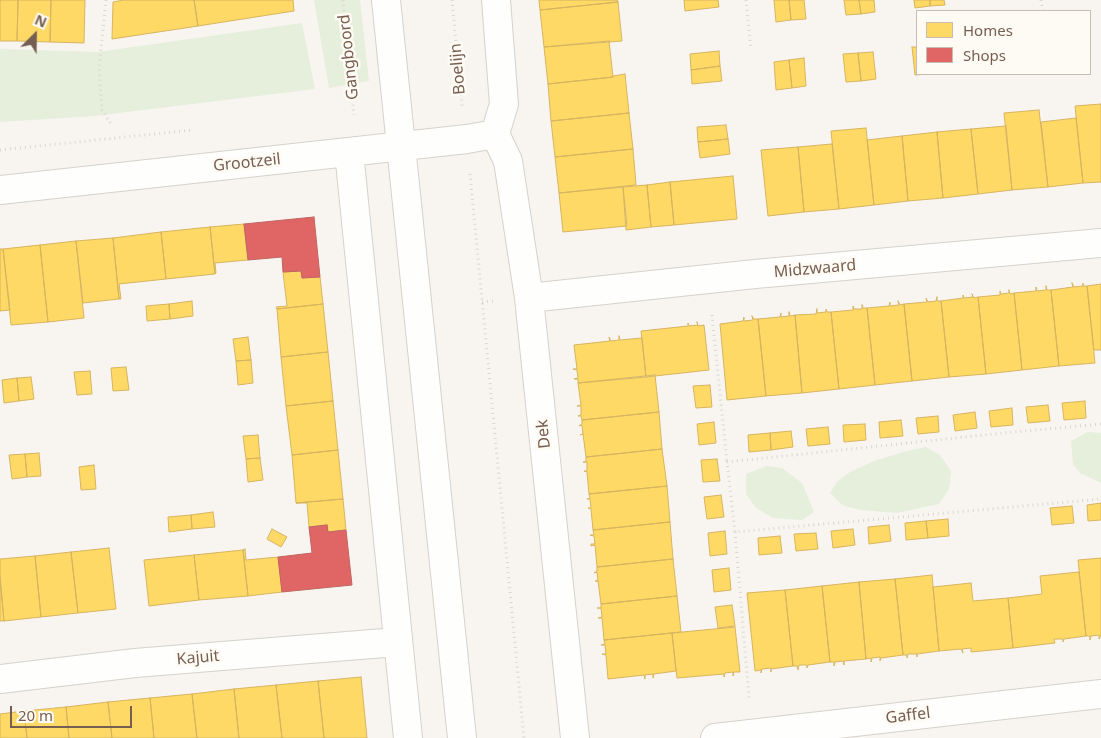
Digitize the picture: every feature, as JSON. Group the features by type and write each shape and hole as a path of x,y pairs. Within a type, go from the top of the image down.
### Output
{"street":[{"path":"386,0 462,738"},
{"path":"495,134 504,104 496,0"},
{"name":"Grootzeil","path":"0,190 467,139 495,134"},
{"name":"Dek","path":"495,134 508,161 530,298 575,738"},
{"path":"349,152 408,738"},
{"name":"Midzwaard","path":"530,298 1101,243"},
{"name":"Kajuit","path":"0,679 135,663 397,642"},
{"name":"Gaffel","path":"715,738 1101,694"}],"path":[{"path":"106,0 99,68 102,110 110,124"},
{"name":"Gangboord","path":"343,0 354,115"},
{"name":"Boelijn","path":"452,0 461,101 467,139"},
{"path":"746,0 751,49"},
{"path":"467,139 524,738"},
{"path":"708,280 735,532 752,734"},
{"path":"727,462 1101,424"},
{"path":"735,532 1101,499"}],"green space":[{"path":"314,0 360,0 369,81 329,88"},
{"path":"302,23 315,89 94,116 0,122 0,49 98,52"},
{"path":"1088,432 1101,433 1101,483 1080,473 1073,464 1071,441"},
{"path":"926,447 940,455 951,471 949,489 939,504 897,513 860,510 842,505 830,493 837,482 850,472 874,461"},
{"path":"766,466 782,468 802,483 814,512 802,520 773,518 756,508 746,494 746,474"}],"building: Homes":[{"path":"0,0 18,0 17,41 0,41"},
{"path":"18,0 51,0 50,42 17,41"},
{"path":"51,0 85,0 84,43 50,42"},
{"path":"123,0 194,0 198,26 112,39 113,2"},
{"path":"194,0 293,0 294,11 198,26"},
{"path":"539,0 617,0 618,2 540,10"},
{"path":"684,0 718,0 719,7 685,11"},
{"path":"774,0 789,0 791,20 776,22"},
{"path":"789,0 804,0 806,19 791,20"},
{"path":"844,0 859,0 861,14 846,15"},
{"path":"859,0 874,0 875,12 861,14"},
{"path":"914,0 930,0 930,6 915,8"},
{"path":"930,0 944,0 945,5 930,6"},
{"path":"618,2 622,41 544,47 540,10"},
{"path":"609,41 613,77 548,84 544,47"},
{"path":"912,47 916,47 915,75"},
{"path":"719,51 720,66 691,70 690,54"},
{"path":"873,52 876,79 861,81 858,53"},
{"path":"858,53 861,81 846,82 843,54"},
{"path":"804,58 806,86 792,88 789,60"},
{"path":"789,60 792,88 776,90 774,62"},
{"path":"720,66 722,81 692,84 691,70"},
{"path":"625,74 629,113 551,121 548,84"},
{"path":"1101,104 1101,182 1083,183 1075,106"},
{"path":"1039,110 1048,187 1012,190 1004,113"},
{"path":"629,113 633,149 555,157 551,121"},
{"path":"1076,118 1083,183 1048,187 1041,122"},
{"path":"726,125 728,139 698,142 697,127"},
{"path":"1006,126 1012,190 978,194 971,129"},
{"path":"866,128 874,205 839,209 831,131"},
{"path":"971,129 978,194 943,198 937,132"},
{"path":"937,132 943,198 908,201 902,136"},
{"path":"902,136 908,201 874,205 867,140"},
{"path":"728,139 730,154 700,158 698,142"},
{"path":"832,144 839,209 804,212 798,147"},
{"path":"798,147 804,212 768,216 761,150"},
{"path":"633,149 636,185 559,193 555,157"},
{"path":"733,176 737,219 674,225 670,182"},
{"path":"670,182 674,225 651,227 647,185"},
{"path":"647,185 651,227 626,230 623,187"},
{"path":"623,187 627,226 563,232 559,193"},
{"path":"244,224 248,260 215,263 215,274 210,227"},
{"path":"210,227 215,274 166,279 161,232"},
{"path":"161,232 166,279 119,284 121,299 119,299 113,238"},
{"path":"113,238 119,299 83,303 76,241"},
{"path":"76,241 84,318 48,322 40,245"},
{"path":"40,245 48,322 11,325 3,249"},
{"path":"0,249 3,249 10,310 0,311"},
{"path":"301,271 302,278 320,277 323,304 277,309 276,307 287,306 283,272"},
{"path":"1072,283 1074,287 1087,286 1095,363 1059,366 1051,290 1073,287"},
{"path":"1101,284 1101,350 1094,350 1087,286"},
{"path":"1046,286 1047,290 1051,290 1059,366 1022,370 1014,293 1036,291 1036,287 1037,291 1046,290"},
{"path":"1009,290 1010,294 1014,293 1022,370 986,374 978,297 1000,295 1000,291 1001,294 1009,293"},
{"path":"972,294 974,298 978,297 986,374 949,377 941,301 963,298 963,295 964,298 973,297"},
{"path":"937,297 937,301 941,301 949,377 912,381 904,304 927,302 926,298 928,302 936,301"},
{"path":"192,301 193,316 170,319 169,304"},
{"path":"898,301 900,305 904,304 912,381 875,385 867,308 889,306 890,302 890,306 899,305"},
{"path":"169,304 170,319 147,321 146,306"},
{"path":"323,304 328,352 281,357 277,309"},
{"path":"862,305 863,308 867,308 875,385 839,389 831,312 853,310 853,306 854,309 862,309"},
{"path":"817,309 817,313 826,312 826,309 827,312 831,312 839,389 802,393 795,315 816,314"},
{"path":"789,312 790,316 795,315 802,393 766,396 758,319 780,317 781,313 781,317 789,316"},
{"path":"752,316 754,319 758,319 766,396 727,400 720,324 743,321 744,317 744,321 753,320"},
{"path":"688,323 689,326 704,325 709,370 646,377 641,331 688,326"},
{"path":"619,336 620,340 642,338 646,377 578,383 578,379 574,379 578,378 577,370 573,369 577,369 574,345 610,341 609,337 611,341 619,340"},
{"path":"248,337 251,360 236,361 233,339"},
{"path":"328,352 333,401 286,406 281,357"},
{"path":"251,360 253,383 238,385 236,361"},
{"path":"126,367 129,390 113,391 111,368"},
{"path":"90,371 92,394 77,395 74,372"},
{"path":"655,375 659,412 582,420 581,416 578,416 581,415 581,406 577,406 581,405 578,383"},
{"path":"31,377 34,399 19,401 17,378"},
{"path":"17,378 19,401 4,403 2,380"},
{"path":"710,385 712,407 696,408 693,386"},
{"path":"333,401 338,450 292,455 286,406"},
{"path":"1085,401 1086,418 1064,420 1062,403"},
{"path":"1048,405 1050,421 1028,423 1026,407"},
{"path":"1012,408 1013,425 991,427 989,411"},
{"path":"659,412 662,449 586,457 582,425 579,426 582,424 582,420"},
{"path":"975,412 977,428 955,431 953,415"},
{"path":"938,416 939,432 918,434 916,418"},
{"path":"901,420 903,436 880,438 879,422"},
{"path":"714,422 716,443 699,445 697,424"},
{"path":"865,424 866,440 844,442 843,425"},
{"path":"828,427 830,444 808,446 806,429"},
{"path":"791,431 793,447 771,450 770,433"},
{"path":"770,433 771,450 749,452 748,435"},
{"path":"258,435 260,458 246,459 243,436"},
{"path":"662,449 667,486 589,494 587,472 584,471 587,471 586,457"},
{"path":"338,450 343,499 296,503 292,455"},
{"path":"39,453 41,476 27,477 25,454"},
{"path":"25,454 27,477 12,479 9,455"},
{"path":"260,458 263,480 248,482 246,459"},
{"path":"717,459 720,481 703,482 701,460"},
{"path":"94,465 96,489 81,490 79,467"},
{"path":"667,486 670,522 593,530 591,509 588,508 591,508 590,499 587,499 590,498 589,494"},
{"path":"721,495 724,517 707,519 704,497"},
{"path":"343,499 346,530 328,532 327,525 309,527 307,503 296,503"},
{"path":"1101,503 1101,520 1088,521 1087,505"},
{"path":"1072,506 1074,523 1052,525 1050,508"},
{"path":"213,512 215,527 192,529 191,515"},
{"path":"191,515 192,529 169,532 168,517"},
{"path":"948,519 949,536 928,538 926,521"},
{"path":"926,521 928,538 906,540 905,523"},
{"path":"670,522 673,559 597,567 595,545 591,546 591,544 595,544 594,536 590,535 594,535 593,530"},
{"path":"889,525 891,541 869,544 868,527"},
{"path":"272,529 287,537 281,547 267,539"},
{"path":"853,529 855,545 833,548 831,531"},
{"path":"725,531 727,554 710,556 708,533"},
{"path":"816,533 818,549 796,551 794,534"},
{"path":"780,536 782,553 759,555 758,538"},
{"path":"109,548 116,609 78,613 71,552"},
{"path":"245,549 246,560 278,557 282,592 248,596 243,550"},
{"path":"243,550 248,596 199,600 194,555"},
{"path":"71,552 78,613 41,617 35,556"},
{"path":"194,555 199,600 149,606 144,560"},
{"path":"35,556 41,617 4,621 0,559"},
{"path":"1101,558 1101,635 1099,639 1099,635 1091,636 1090,640 1090,636 1086,636 1078,560"},
{"path":"673,559 677,596 601,604 597,572 594,573 597,571 597,567"},
{"path":"729,568 731,590 714,592 712,570"},
{"path":"1079,572 1086,636 1064,639 1063,642 1063,639 1054,639 1055,643 1013,648 1008,598 1042,594 1040,576"},
{"path":"932,575 939,651 908,654 907,658 907,655 903,655 895,579"},
{"path":"0,577 4,621 0,621"},
{"path":"895,579 903,655 881,658 880,661 880,657 872,658 871,662 871,658 866,659 859,582"},
{"path":"859,582 866,659 844,661 844,665 843,661 835,662 834,666 834,662 830,662 822,586"},
{"path":"971,583 973,601 1008,598 1013,648 971,652 971,648 962,649 963,653 961,649 939,651 933,587"},
{"path":"822,586 830,662 808,665 807,668 807,665 799,665 798,670 797,666 793,666 785,590"},
{"path":"785,590 793,666 762,669 761,673 761,670 755,671 747,593"},
{"path":"677,596 681,632 604,640 602,618 598,618 602,617 601,604"},
{"path":"732,605 735,626 718,628 715,607"},
{"path":"735,627 740,672 734,672 733,676 733,672 725,673 724,677 724,674 677,678 672,633"},
{"path":"672,633 676,671 654,674 653,678 653,674 645,675 645,679 644,675 608,679 606,655 602,654 606,654 605,645 601,645 605,644 604,640"},
{"path":"361,677 367,738 324,738 318,681"},
{"path":"318,681 324,738 282,738 276,685"},
{"path":"276,685 282,738 239,738 234,689"},
{"path":"234,689 239,738 197,738 192,694"},
{"path":"192,694 197,738 154,738 150,698"},
{"path":"150,698 154,738 112,738 108,702"},
{"path":"108,702 112,738 69,738 66,707"},
{"path":"66,707 69,738 27,738 24,711"},
{"path":"24,711 27,738 0,738 0,714"}],"building: Shops":[{"path":"314,217 320,277 302,278 301,271 283,272 282,257 248,260 244,224"},
{"path":"327,525 328,532 346,530 352,585 282,592 278,557 312,553 309,527"}]}
